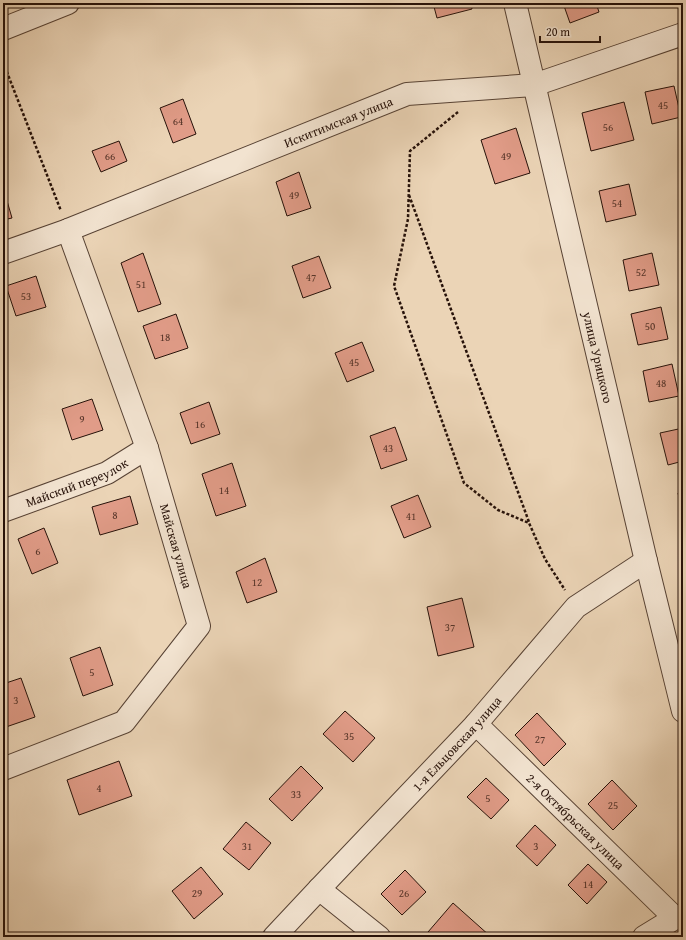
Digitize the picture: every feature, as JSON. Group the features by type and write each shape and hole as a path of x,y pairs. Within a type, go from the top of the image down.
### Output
{"street":[{"path":"3,29 68,3"},
{"name":"улица Урицкого","path":"515,3 646,561 683,711"},
{"name":"Искитимская улица","path":"3,253 68,230 407,94 534,85 683,34"},
{"name":"Майская улица","path":"3,769 124,722 199,626 147,448 68,230"},
{"name":"Майский переулок","path":"3,511 108,473 147,448"},
{"name":"1-я Ельцовская улица","path":"274,937 476,724 576,607 646,561"},
{"name":"2-я Октябрьская улица","path":"476,724 679,917"},
{"path":"319,888 379,937"},
{"path":"644,937 679,917"}],"path":[{"path":"3,62 68,230"},
{"path":"463,108 410,151 408,219 394,286 464,483 498,510 529,523"},
{"path":"408,192 529,523 545,559 576,607"}],"building":[{"path":"433,3 471,3 472,9 437,18"},
{"path":"563,3 596,3 599,12 570,23"},
{"path":"674,86 681,117 652,124 645,92"},
{"path":"183,99 196,134 173,143 160,108"},
{"path":"624,102 634,140 591,151 582,113"},
{"path":"516,128 530,173 495,184 481,140"},
{"path":"119,141 127,161 101,172 92,151"},
{"path":"299,172 311,208 287,216 276,182"},
{"path":"629,184 636,215 606,222 599,191"},
{"path":"3,187 12,218 3,220"},
{"path":"143,253 161,304 138,312 121,263"},
{"path":"652,253 659,285 629,291 623,260"},
{"path":"319,256 331,288 303,298 292,266"},
{"path":"36,276 46,307 16,316 6,286"},
{"path":"661,307 668,339 638,345 631,314"},
{"path":"176,314 188,348 155,359 143,326"},
{"path":"362,342 374,371 347,382 335,353"},
{"path":"672,364 679,396 649,402 643,371"},
{"path":"92,399 103,430 72,440 62,409"},
{"path":"209,402 220,434 191,444 180,413"},
{"path":"395,427 407,460 381,469 370,436"},
{"path":"683,428 683,461 668,465 660,433"},
{"path":"232,463 246,506 216,516 202,474"},
{"path":"683,492 683,515 678,493"},
{"path":"418,495 431,527 404,538 391,506"},
{"path":"130,496 138,524 100,535 92,507"},
{"path":"44,528 58,563 32,574 18,539"},
{"path":"265,558 277,592 247,603 236,572"},
{"path":"462,598 474,647 438,656 427,607"},
{"path":"100,647 113,685 83,696 70,658"},
{"path":"21,678 35,717 3,728 3,684"},
{"path":"345,711 375,738 353,762 323,734"},
{"path":"537,713 566,744 544,766 515,735"},
{"path":"119,761 132,796 79,815 67,780"},
{"path":"301,766 323,788 292,821 269,799"},
{"path":"486,778 509,800 491,819 467,797"},
{"path":"612,780 637,806 613,830 588,804"},
{"path":"246,822 271,843 249,870 223,849"},
{"path":"535,825 556,845 537,866 516,846"},
{"path":"588,864 607,882 587,904 568,885"},
{"path":"201,867 223,894 194,919 172,891"},
{"path":"405,870 426,892 402,915 381,894"},
{"path":"453,903 490,937 433,937 428,932"}]}
